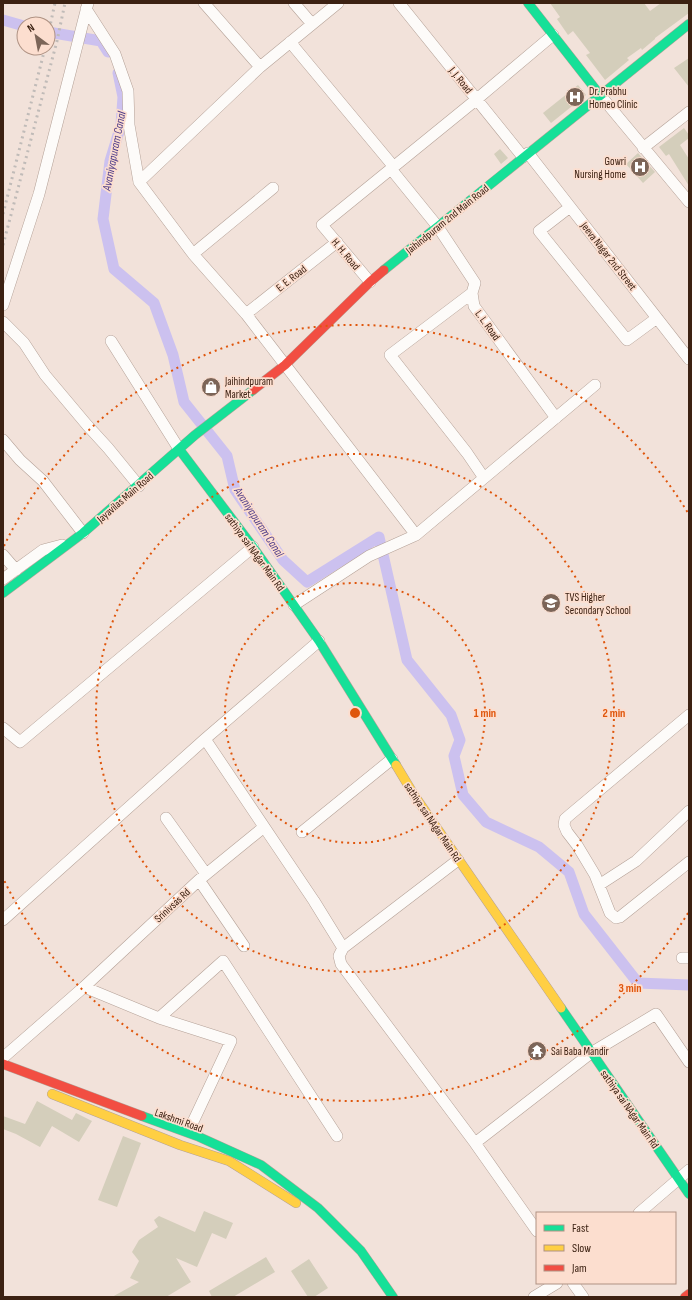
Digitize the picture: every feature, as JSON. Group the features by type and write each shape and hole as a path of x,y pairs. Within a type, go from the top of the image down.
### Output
{"street":[{"path":"204,3 260,67"},
{"path":"294,3 312,24"},
{"path":"139,182 260,67 338,3"},
{"name":"J. J. Road","path":"399,3 477,99 526,155"},
{"path":"528,3 600,96 689,202"},
{"path":"3,305 39,194 87,6"},
{"path":"87,6 115,54 128,91 128,125 139,182 193,254 246,314 416,535"},
{"name":"Jaihindpuram 2nd Main Road","path":"195,435 285,366 370,282 689,24"},
{"path":"392,168 553,35"},
{"path":"290,42 438,227"},
{"path":"644,148 689,112"},
{"name":"Jeeva Nagar 2nd Street","path":"526,155 570,207 689,359"},
{"name":"H. H. Road","path":"370,282 322,225 392,168"},
{"path":"193,254 273,188"},
{"path":"570,207 539,231 628,340 657,318"},
{"name":"L. L. Road","path":"438,227 475,283 472,293 474,306 556,418"},
{"name":"E. E. Road","path":"246,314 336,242"},
{"path":"472,293 390,356 468,453 484,478"},
{"path":"3,322 24,343 46,375 86,425 108,448 139,486"},
{"path":"111,341 179,450"},
{"path":"294,605 369,556 416,535 595,385"},
{"name":"Jayavilas Main Road","path":"3,593 83,533 139,486 195,435"},
{"path":"3,440 20,460 43,481 83,533"},
{"name":"sathiya sai NAgar Main Rd","path":"179,450 253,548 319,641 414,795 689,1194"},
{"name":"Jayavilas Main Road","path":"3,579 43,550 70,543"},
{"path":"3,728 20,742 253,548"},
{"path":"3,555 16,570"},
{"path":"3,920 205,739 319,641"},
{"path":"689,716 565,819 564,825 595,875 610,912 616,918 620,918 689,862"},
{"path":"205,739 314,901 343,948"},
{"path":"302,832 392,759"},
{"path":"599,885 636,861 689,811"},
{"path":"166,818 244,946"},
{"name":"Srinivsas Rd","path":"4,1058 84,987 203,877 264,826"},
{"path":"458,860 343,948 339,956 342,964 475,1143 536,1230"},
{"path":"159,1018 223,961 337,1136"},
{"path":"84,987 159,1018 231,1041 194,1127"},
{"path":"475,1143 591,1052 656,1014 689,1062"},
{"path":"4,1058 125,1100"},
{"name":"Lakshmi Road","path":"4,1058 194,1127 261,1165 318,1208 361,1251 393,1297"},
{"name":"Lakshmi Road","path":"42,1090 180,1145 230,1161 288,1198 331,1221"},
{"name":"Lakshmi Road","path":"253,1152 277,1166 323,1203 331,1221"},
{"path":"640,1212 689,1170"},
{"path":"534,1297 555,1284"},
{"path":"575,1284 583,1297"},
{"path":"685,1297 689,1294"}],"building":[{"path":"550,3 644,3 650,11 661,3 689,3 689,13 655,38 642,50 641,48 627,58 629,60 605,80 586,55 590,53 573,31 568,35 557,19 560,17"},
{"path":"689,58 689,87 674,68"},
{"path":"578,85 586,95 551,123 543,113"},
{"path":"684,128 689,135 689,138 680,145 689,159 689,186 669,154 666,156 659,147"},
{"path":"500,149 508,158 501,164 494,154"},
{"path":"638,153 655,172 643,183 626,164"},
{"path":"37,1101 72,1120 76,1113 92,1121 79,1142 52,1126 40,1147 3,1129 3,1116 25,1124"},
{"path":"123,1136 141,1143 117,1207 98,1200"},
{"path":"204,1211 233,1223 226,1239 212,1233 197,1267 176,1258 191,1282 166,1297 112,1297 139,1282 130,1278 139,1261 132,1252 139,1240 158,1227 154,1220 159,1216 195,1232"},
{"path":"266,1257 275,1272 233,1297 212,1297 209,1291"},
{"path":"309,1259 328,1288 314,1297 308,1297 291,1271"}],"waterway":[{"name":"Avaniyapuram Canal","path":"3,20 16,24"},
{"name":"Avaniyapuram Canal","path":"56,33 101,41 108,52"},
{"name":"Avaniyapuram Canal","path":"118,73 123,97 121,125 110,161 103,219 114,269 154,303 173,355 184,402 227,456 235,490 283,560 307,582 379,537 407,660 451,715 460,740 454,756 463,795 486,822 539,847 569,872 584,914 638,983 689,985"}],"railway":[{"path":"52,16 55,3"},
{"path":"3,245 57,41 65,3"},
{"path":"3,214 43,56"}],"traffic: fast":[{"path":"528,3 600,95"},
{"path":"384,270 689,24"},
{"path":"3,593 83,533 195,435 253,390"},
{"path":"179,449 253,547 319,641 396,765"},
{"path":"561,1008 689,1194"},
{"path":"142,1116 197,1136 261,1165 318,1208 361,1251 393,1297"}],"traffic: slow":[{"path":"396,765 414,795 561,1008"},
{"path":"52,1094 180,1145 229,1161 296,1203"}],"traffic: jam":[{"path":"253,390 285,365 384,270"},
{"path":"3,1064 142,1116"},
{"path":"685,1297 689,1294"}],"place":[{"name":"Dr. Prabhu Homeo Clinic","path":"575,97"},
{"name":"Gowri Nursing Home","path":"640,167"},
{"name":"Jaihindpuram Market","path":"211,387"},
{"name":"TVS Higher Secondary School","path":"551,603"},
{"name":"Sai Baba Mandir","path":"537,1051"}]}
